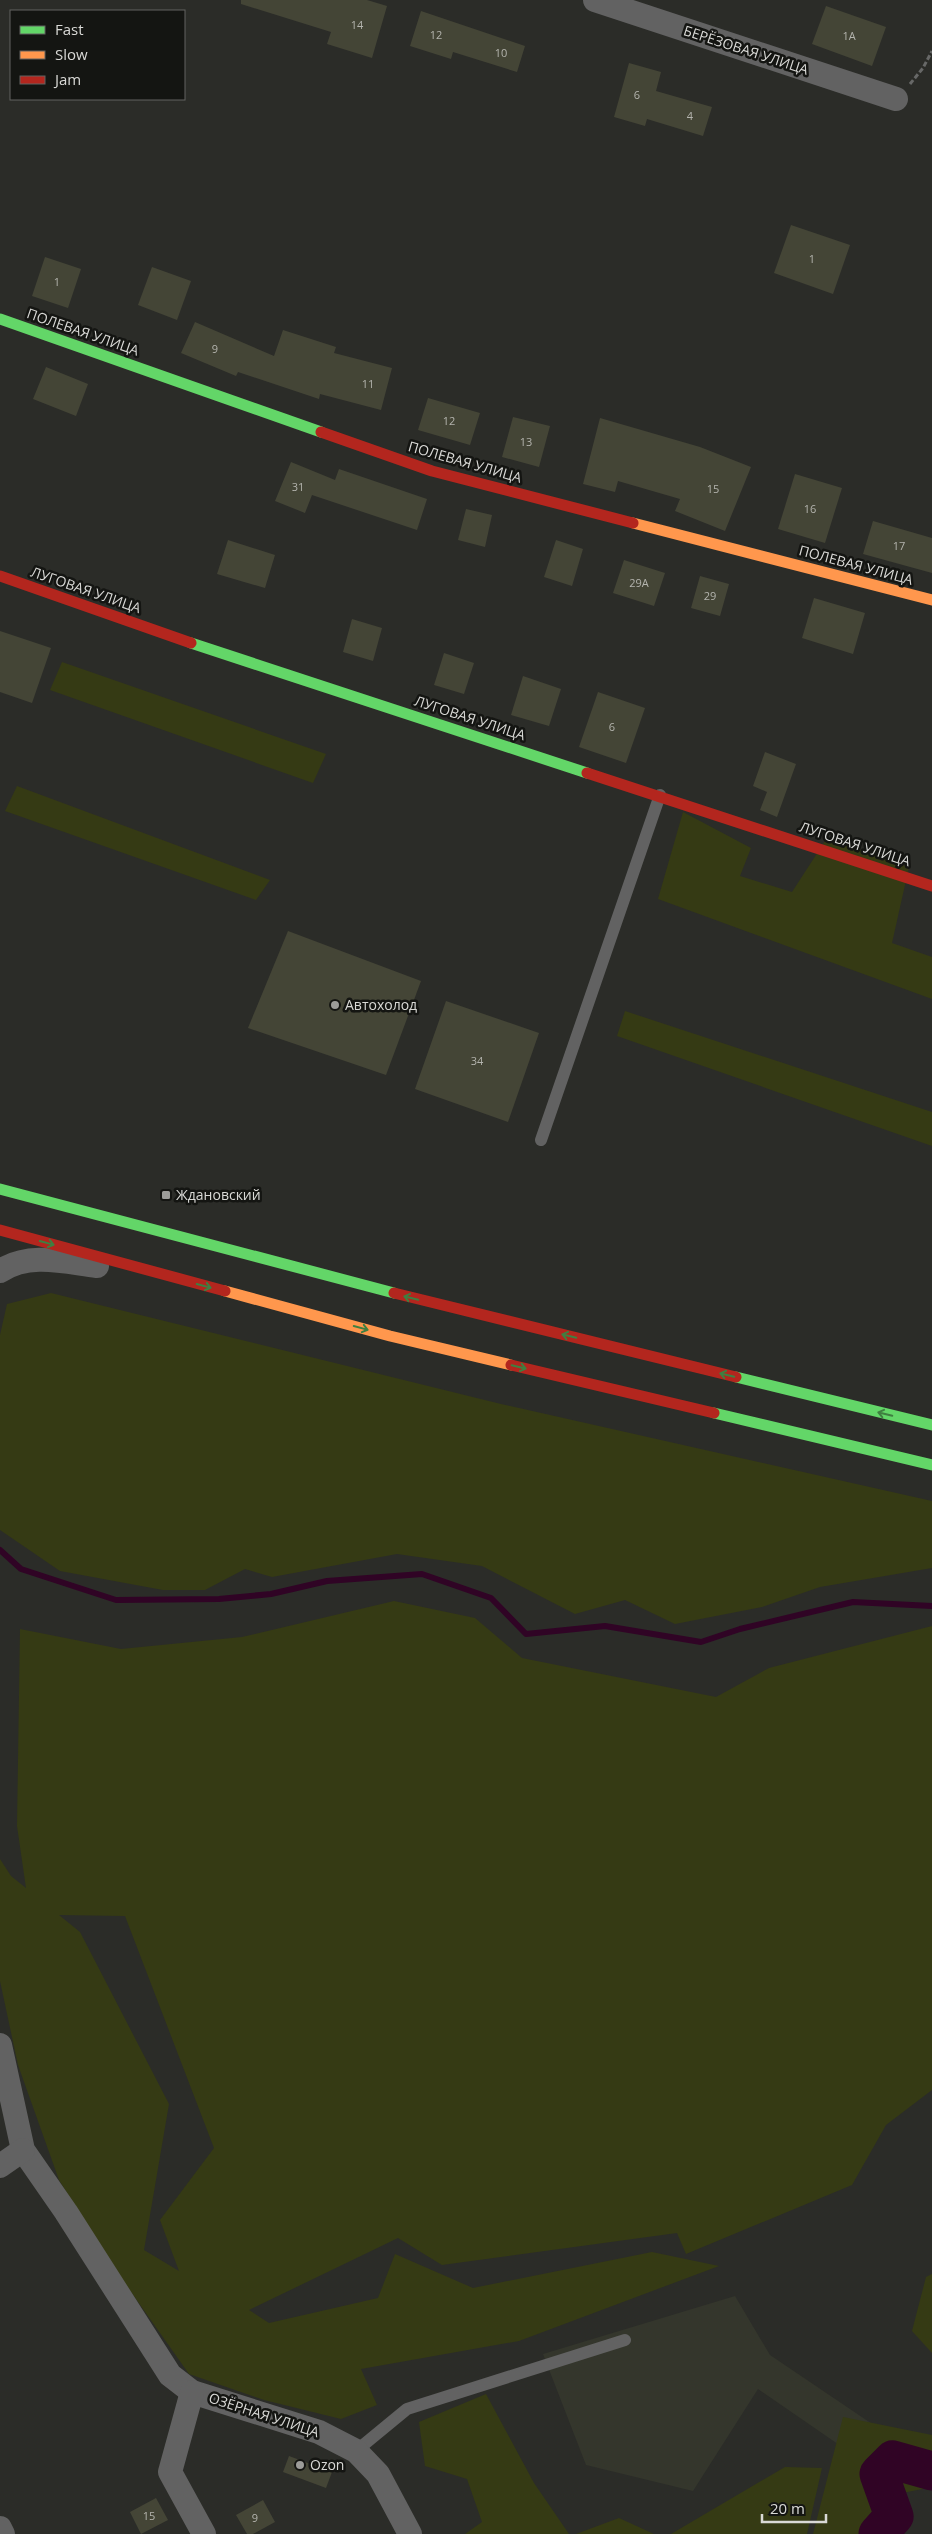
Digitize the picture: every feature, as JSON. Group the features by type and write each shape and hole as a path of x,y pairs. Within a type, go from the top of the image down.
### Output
{"street":[{"name":"БЕРЁЗОВАЯ УЛИЦА","path":"595,0 896,99"},
{"name":"ПОЛЕВАЯ УЛИЦА","path":"0,319 432,471 932,600"},
{"name":"ЛУГОВАЯ УЛИЦА","path":"0,576 203,647 660,795 932,886"},
{"path":"0,1189 400,1295 932,1425"},
{"path":"0,1230 390,1336 932,1465"},
{"path":"0,1271 18,1261 33,1258 155,1273"},
{"path":"0,2045 23,2150 66,2212 170,2376 192,2392"},
{"path":"0,2166 23,2150"},
{"name":"ОЗЁРНАЯ УЛИЦА","path":"204,2534 170,2472 192,2392 319,2432 356,2451 378,2474 410,2534"},
{"path":"0,2528 3,2534"}],"lane":[{"path":"541,1140 660,795"},
{"path":"356,2451 406,2409 625,2340"}],"path":[{"path":"896,99 923,68 932,51"}],"shaded area":[{"path":"735,2296 770,2355 884,2432 861,2460 758,2389 693,2491 586,2465 543,2354"}],"green space":[{"path":"62,662 326,754 313,783 50,690"},
{"path":"17,786 270,880 256,900 5,811"},
{"path":"683,812 751,848 740,876 792,892 827,838 909,867 892,943 932,957 932,999 658,899"},
{"path":"625,1011 932,1112 932,1146 617,1036"},
{"path":"51,1293 501,1404 932,1501 932,1568 820,1587 762,1607 675,1624 625,1600 575,1614 482,1566 397,1554 272,1577 245,1569 205,1590 163,1590 60,1571 0,1530 0,1335 7,1304"},
{"path":"394,1601 475,1618 522,1658 716,1697 769,1668 932,1626 932,2090 886,2125 852,2185 686,2254 677,2233 442,2265 398,2238 249,2310 269,2323 378,2298 395,2254 473,2288 652,2252 719,2266 519,2341 361,2369 377,2405 341,2419 264,2400 189,2374 119,2275 59,2180 18,2065 0,1981 0,1859 11,1876 26,1888 17,1826 20,1629 121,1649 242,1637","holes":["59,1915 125,1916 214,2148 160,2220 179,2271 144,2250 169,2104 80,1932"]},
{"path":"932,2274 932,2353 912,2331 926,2277"},
{"path":"486,2394 534,2483 569,2534 465,2534 482,2522 467,2479 425,2466 419,2422"},
{"path":"843,2417 932,2435 932,2487 873,2499 878,2534 813,2534"},
{"path":"785,2467 822,2468 807,2534 671,2534"},
{"path":"619,2518 654,2534 576,2534"}],"building":[{"path":"241,0 367,0 387,6 372,58 327,44 331,32 241,4"},
{"path":"826,6 886,27 872,66 812,44"},
{"path":"421,11 525,46 517,72 453,52 451,59 410,46"},
{"path":"629,63 661,72 656,91 712,107 703,136 647,119 645,126 614,117"},
{"path":"791,225 850,245 833,294 774,273"},
{"path":"45,257 81,269 68,308 32,296"},
{"path":"152,267 191,281 177,320 138,305"},
{"path":"195,322 274,356 283,330 336,347 334,353 392,368 381,410 320,394 319,399 238,372 236,376 181,353"},
{"path":"46,367 88,384 76,416 33,399"},
{"path":"428,398 480,413 470,445 418,430"},
{"path":"513,417 550,426 539,467 502,457"},
{"path":"600,418 700,447 751,467 725,531 675,511 680,499 618,481 615,492 583,484"},
{"path":"291,462 335,480 339,469 427,499 417,530 312,495 305,513 275,501"},
{"path":"795,474 842,488 825,543 778,529"},
{"path":"466,509 492,515 485,547 458,540"},
{"path":"873,521 932,538 932,573 863,554"},
{"path":"228,540 275,555 265,588 217,574"},
{"path":"556,540 583,549 572,586 544,577"},
{"path":"624,560 665,573 654,606 613,593"},
{"path":"700,576 729,584 720,616 691,608"},
{"path":"814,598 865,613 853,654 802,638"},
{"path":"352,619 382,628 373,661 343,652"},
{"path":"0,631 51,648 32,703 0,692"},
{"path":"444,653 474,663 464,694 434,685"},
{"path":"523,676 561,689 549,726 511,715"},
{"path":"598,692 645,708 626,763 579,747"},
{"path":"765,752 796,764 777,817 760,810 767,792 753,786"},
{"name":"Автохолод","path":"288,931 421,981 386,1075 248,1028"},
{"path":"446,1001 539,1033 508,1122 415,1089"},
{"path":"289,2456 332,2472 326,2488 283,2472"},
{"path":"156,2498 168,2520 141,2534 130,2512"},
{"path":"263,2500 275,2522 253,2534 247,2534 236,2515"}],"waterway":[{"path":"0,1550 21,1569 116,1600 219,1599 271,1594 327,1581 422,1574 491,1598 526,1634 605,1626 701,1642 740,1629 853,1602 932,1606"},
{"path":"878,2534 894,2516 879,2474 893,2460 932,2471"}],"traffic: fast":[{"path":"0,319 321,432"},
{"path":"191,643 587,773"},
{"path":"0,1189 394,1293"},
{"path":"736,1377 932,1425"},
{"path":"714,1413 932,1465"}],"traffic: slow":[{"path":"633,523 932,600"},
{"path":"225,1291 390,1336 511,1365"}],"traffic: jam":[{"path":"321,432 432,471 633,523"},
{"path":"0,576 191,643"},
{"path":"587,773 932,886"},
{"path":"0,1230 225,1291"},
{"path":"394,1293 736,1377"},
{"path":"511,1365 714,1413"}],"place":[{"name":"Автохолод","path":"335,1005"},
{"name":"Ждановский","path":"166,1195"},
{"name":"Ozon","path":"300,2465"}]}
